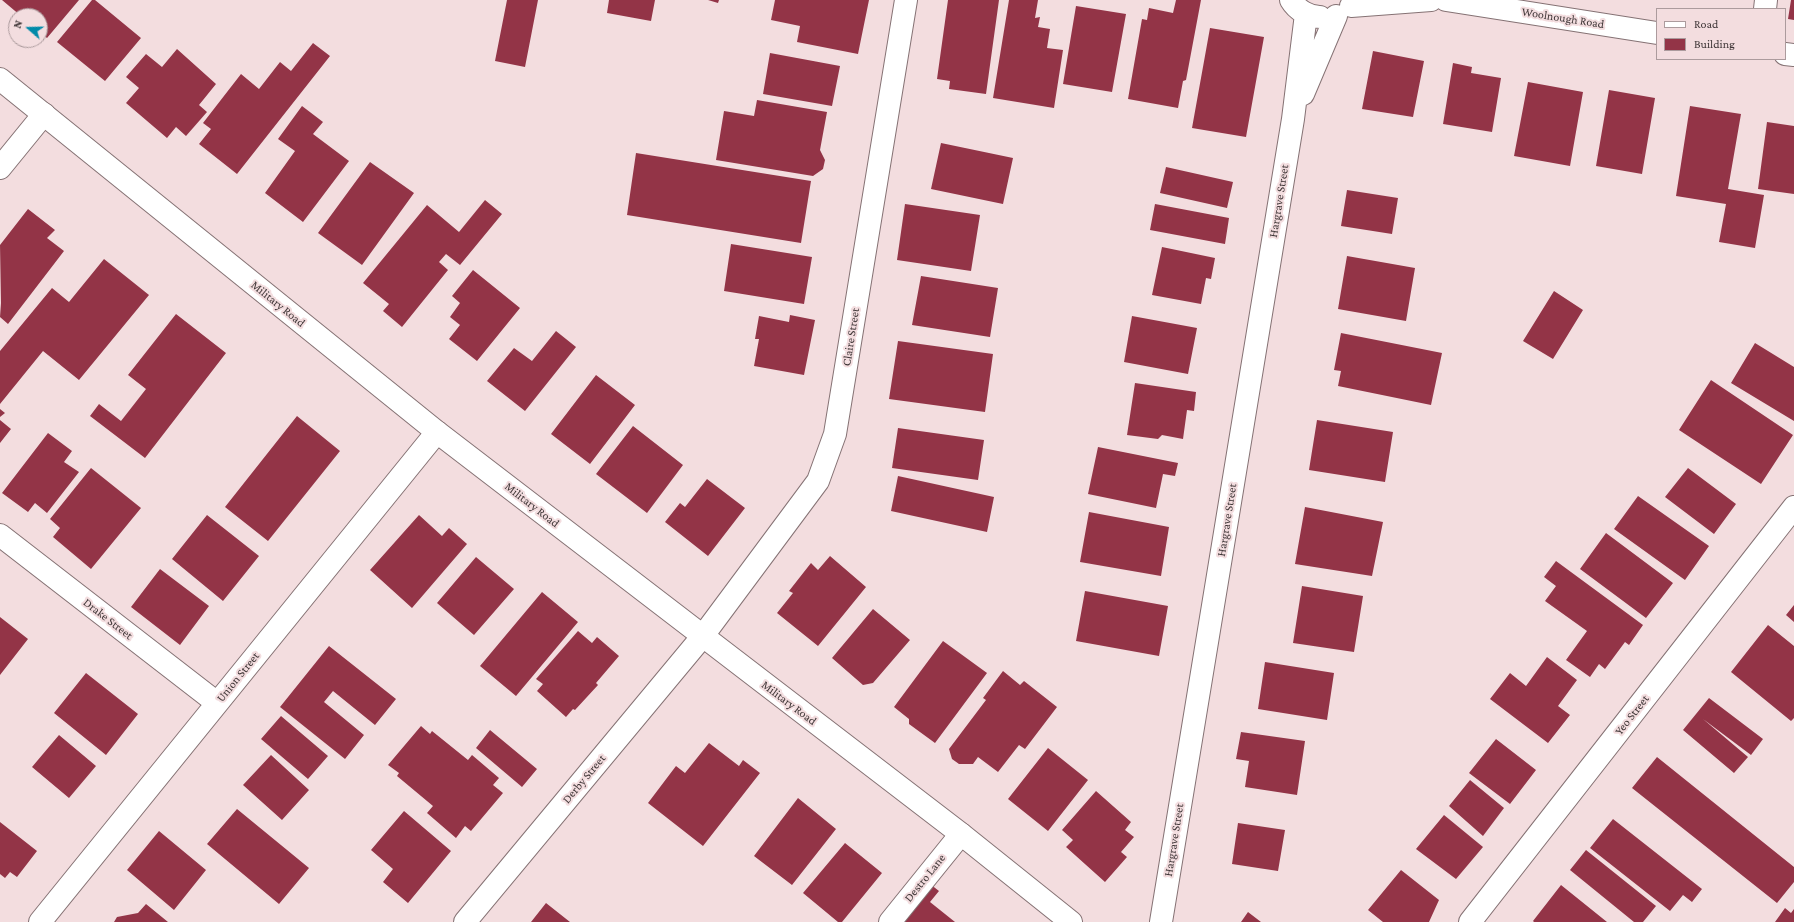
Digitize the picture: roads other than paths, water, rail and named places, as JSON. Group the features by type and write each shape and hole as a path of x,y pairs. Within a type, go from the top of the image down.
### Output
{"street":[{"name":"Claire Street","path":"702,637 818,481 835,434 906,0"},
{"path":"1299,7 1315,17 1326,18 1347,7 1431,0"},
{"name":"Woolnough Road","path":"1446,0 1656,33"},
{"name":"Hargrave Street","path":"1161,922 1292,119 1299,7"},
{"name":"Hargrave Street","path":"1292,119 1347,7"},
{"name":"Military Road","path":"0,79 437,432 702,637 961,834 1071,922"},
{"path":"0,168 44,114"},
{"name":"Union Street","path":"40,922 437,432"},
{"name":"Yeo Street","path":"1470,922 1794,507"},
{"name":"Drake Street","path":"0,536 217,703"},
{"name":"Derby Street","path":"465,922 702,637"},
{"name":"Destro Lane","path":"890,922 961,834"}]}
